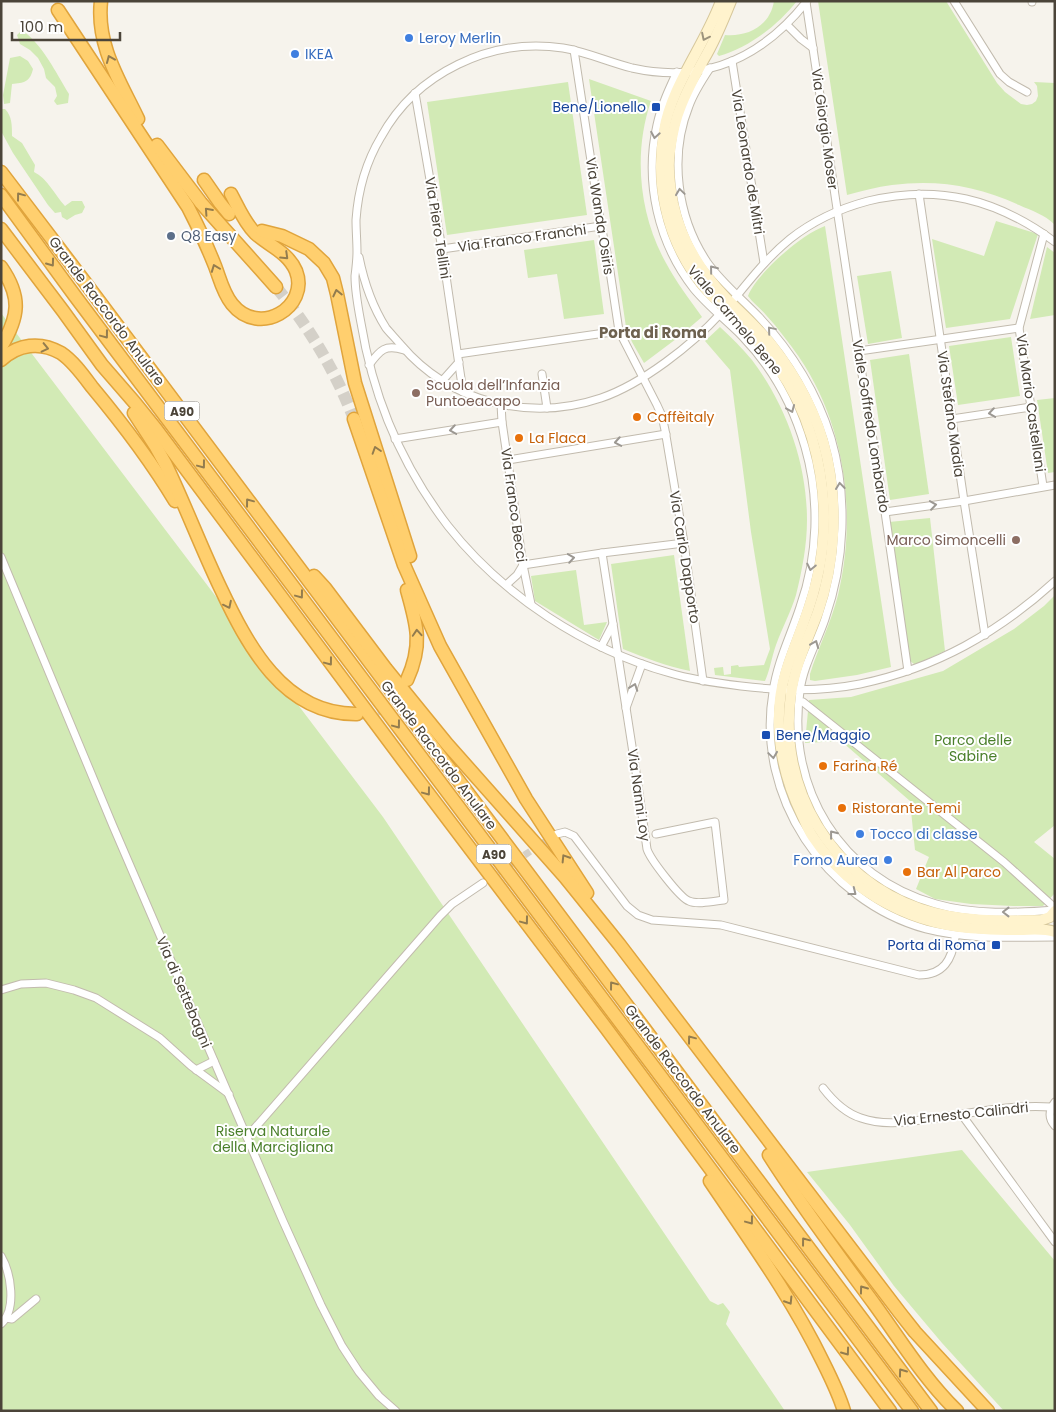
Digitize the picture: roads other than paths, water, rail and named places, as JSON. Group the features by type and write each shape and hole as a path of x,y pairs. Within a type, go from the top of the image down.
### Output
{"highway":[{"path":"102,1 100,17 105,46 109,59 138,119"},
{"path":"55,6 181,178 276,287"},
{"path":"55,6 188,207 203,238 228,300 246,316 258,319 270,318 284,312 291,303 298,288 294,266 284,254 260,237 250,227 231,194"},
{"name":"Grande Raccordo Anulare","path":"1,172 931,1411"},
{"path":"204,180 229,214"},
{"name":"Grande Raccordo Anulare","path":"1,195 912,1411"},
{"path":"1,229 102,365 161,456 207,561"},
{"path":"262,231 288,239 309,249 324,263 333,278 355,383 410,557 424,595 475,708"},
{"path":"1,267 14,290 16,308 12,327 1,347"},
{"path":"1,360 19,348 36,346 56,351 72,362 106,404 178,505 243,635 252,649 274,676 295,694 318,706 337,712 357,714"},
{"path":"102,365 156,429 606,1028 890,1411"},
{"path":"354,418 381,501 414,614 417,630 415,659 408,680"},
{"path":"381,501 404,565 440,646 526,799 619,944"},
{"path":"278,541 325,588 379,660 447,744 565,877 619,944 887,1298 988,1411"},
{"path":"606,1028 789,1300 820,1355 838,1393 844,1411"},
{"path":"720,1078 814,1222 929,1379 957,1411"}],"street":[{"name":"Viale Carmelo Bene","path":"721,1 711,26 687,71 680,107 654,198 660,224 693,256 729,305 749,344 778,382 789,404 806,449 814,491 814,548 805,593 777,670 797,719 798,744 802,766 795,791 800,833 823,864 854,893 885,913 918,926 948,934 988,938 1055,937"},
{"name":"Viale Carmelo Bene","path":"731,1 715,39 665,98 654,140 665,157 682,244 678,265 693,287 729,305 765,336 794,378 813,393 830,434 840,486 842,517 841,548 836,581 803,677 786,690"},
{"path":"954,1 1000,74 1009,82 1027,92"},
{"path":"807,2 787,25 757,48 732,61 710,68 687,71 649,71 629,67 574,50 533,46 483,54 462,62 447,70 415,93 386,127 369,161 360,191 356,225 356,296 364,342 378,394 395,439 413,474 446,523 470,550 506,585 560,624 601,647 642,664 673,674 703,680 786,690 855,684 908,670 946,656 985,635 1030,603 1055,581"},
{"name":"Via Giorgio Moser","path":"807,2 837,210"},
{"name":"Via Giorgio Moser","path":"787,25 813,48"},
{"name":"Via Wanda Osiris","path":"574,50 619,331 642,377"},
{"name":"Via Leonardo de Mitri","path":"732,61 764,263"},
{"name":"Viale Carmelo Bene","path":"665,157 683,125 696,90 710,68"},
{"name":"Via Piero Tellini","path":"415,93 442,250 463,392"},
{"path":"357,250 364,280 374,306 386,327 420,365 442,381 480,399 523,408 547,408 579,404 602,397 642,377 682,349 729,305 764,263 791,239 837,210 882,198 919,194 948,195 983,203 1010,214 1055,242"},
{"name":"Via Stefano Madia","path":"919,194 985,635"},
{"name":"Viale Goffredo Lombardo","path":"837,210 908,670"},
{"name":"Via Franco Franchi","path":"442,250 601,226"},
{"name":"Via Mario Castellani","path":"1043,486 1019,328 1044,234"},
{"path":"859,351 1019,328"},
{"path":"442,381 458,358 619,331"},
{"path":"369,365 383,349 392,347 405,350"},
{"path":"542,374 547,408"},
{"name":"Via Carlo Dapporto","path":"642,377 659,410 666,434 684,543 703,680"},
{"name":"Viale Carmelo Bene","path":"794,378 799,405 812,438 820,469 823,495 823,538 819,571 820,587 804,622 785,673 786,690 779,718 784,766 808,828 827,855 852,880 886,904 921,918 956,927 1055,932"},
{"path":"778,382 794,378"},
{"name":"Via Franco Becci","path":"501,404 523,565 531,604"},
{"path":"952,419 1031,407"},
{"path":"395,439 502,422"},
{"path":"508,460 666,434"},
{"path":"885,512 964,501 1055,485"},
{"path":"506,585 517,575 523,565 684,543"},
{"name":"Via Nanni Loy","path":"602,553 614,623 646,849 648,854 686,900 696,902 724,900 715,822 656,834"},
{"name":"Via di Settebagni","path":"1,556 113,826 321,1305 342,1346 363,1378 396,1411"},
{"path":"805,593 820,587 830,603"},
{"path":"601,647 614,623"},
{"name":"Via Nanni Loy","path":"626,710 642,664"},
{"path":"803,702 1004,862 1055,911 1055,925"},
{"name":"Viale Carmelo Bene","path":"795,791 830,845 840,857 869,882 903,902 938,914 980,920 1042,920 1048,918 1055,911"},
{"path":"557,834 565,832 574,836 627,906 638,915 652,920 721,925 919,975 931,974 945,965 951,955 955,938"},
{"path":"247,1137 440,916 452,904 483,882"},
{"path":"1,990 21,984 46,983 96,998 160,1038 196,1070 229,1094"},
{"path":"196,1070 214,1061"},
{"name":"Via Ernesto Calindri","path":"823,1088 841,1107 858,1117 871,1121 901,1122 1022,1106 1053,1105 1050,1118 1055,1126"},
{"path":"962,1114 1055,1242"},
{"path":"1,1256 7,1268 11,1299 9,1312 4,1321"},
{"path":"4,1321 12,1319 36,1299"}],"tunnel":[{"path":"276,287 310,333 330,366 354,419"},
{"path":"359,714 384,706 403,689"},
{"path":"489,878 554,836"}],"place":[{"name":"Leroy Merlin","path":"409,38"},
{"name":"IKEA","path":"295,54"},
{"name":"Bene/Lionello","path":"656,107"},
{"name":"Q8 Easy","path":"171,236"},
{"name":"Scuola dell’Infanzia Puntoeacapo","path":"416,393"},
{"name":"Caffèitaly","path":"637,417"},
{"name":"La Flaca","path":"519,438"},
{"name":"Marco Simoncelli","path":"1016,540"},
{"name":"Bene/Maggio","path":"766,735"},
{"name":"Farina Ré","path":"823,766"},
{"name":"Ristorante Temi","path":"842,808"},
{"name":"Tocco di classe","path":"860,834"},
{"name":"Forno Aurea","path":"888,860"},
{"name":"Bar Al Parco","path":"907,872"},
{"name":"Porta di Roma","path":"996,945"}],"district":[{"name":"Porta di Roma","path":"653,332"}],"park label":[{"name":"Parco delle Sabine","path":"973,748"},
{"name":"Riserva Naturale della Marcigliana","path":"273,1140"}]}
